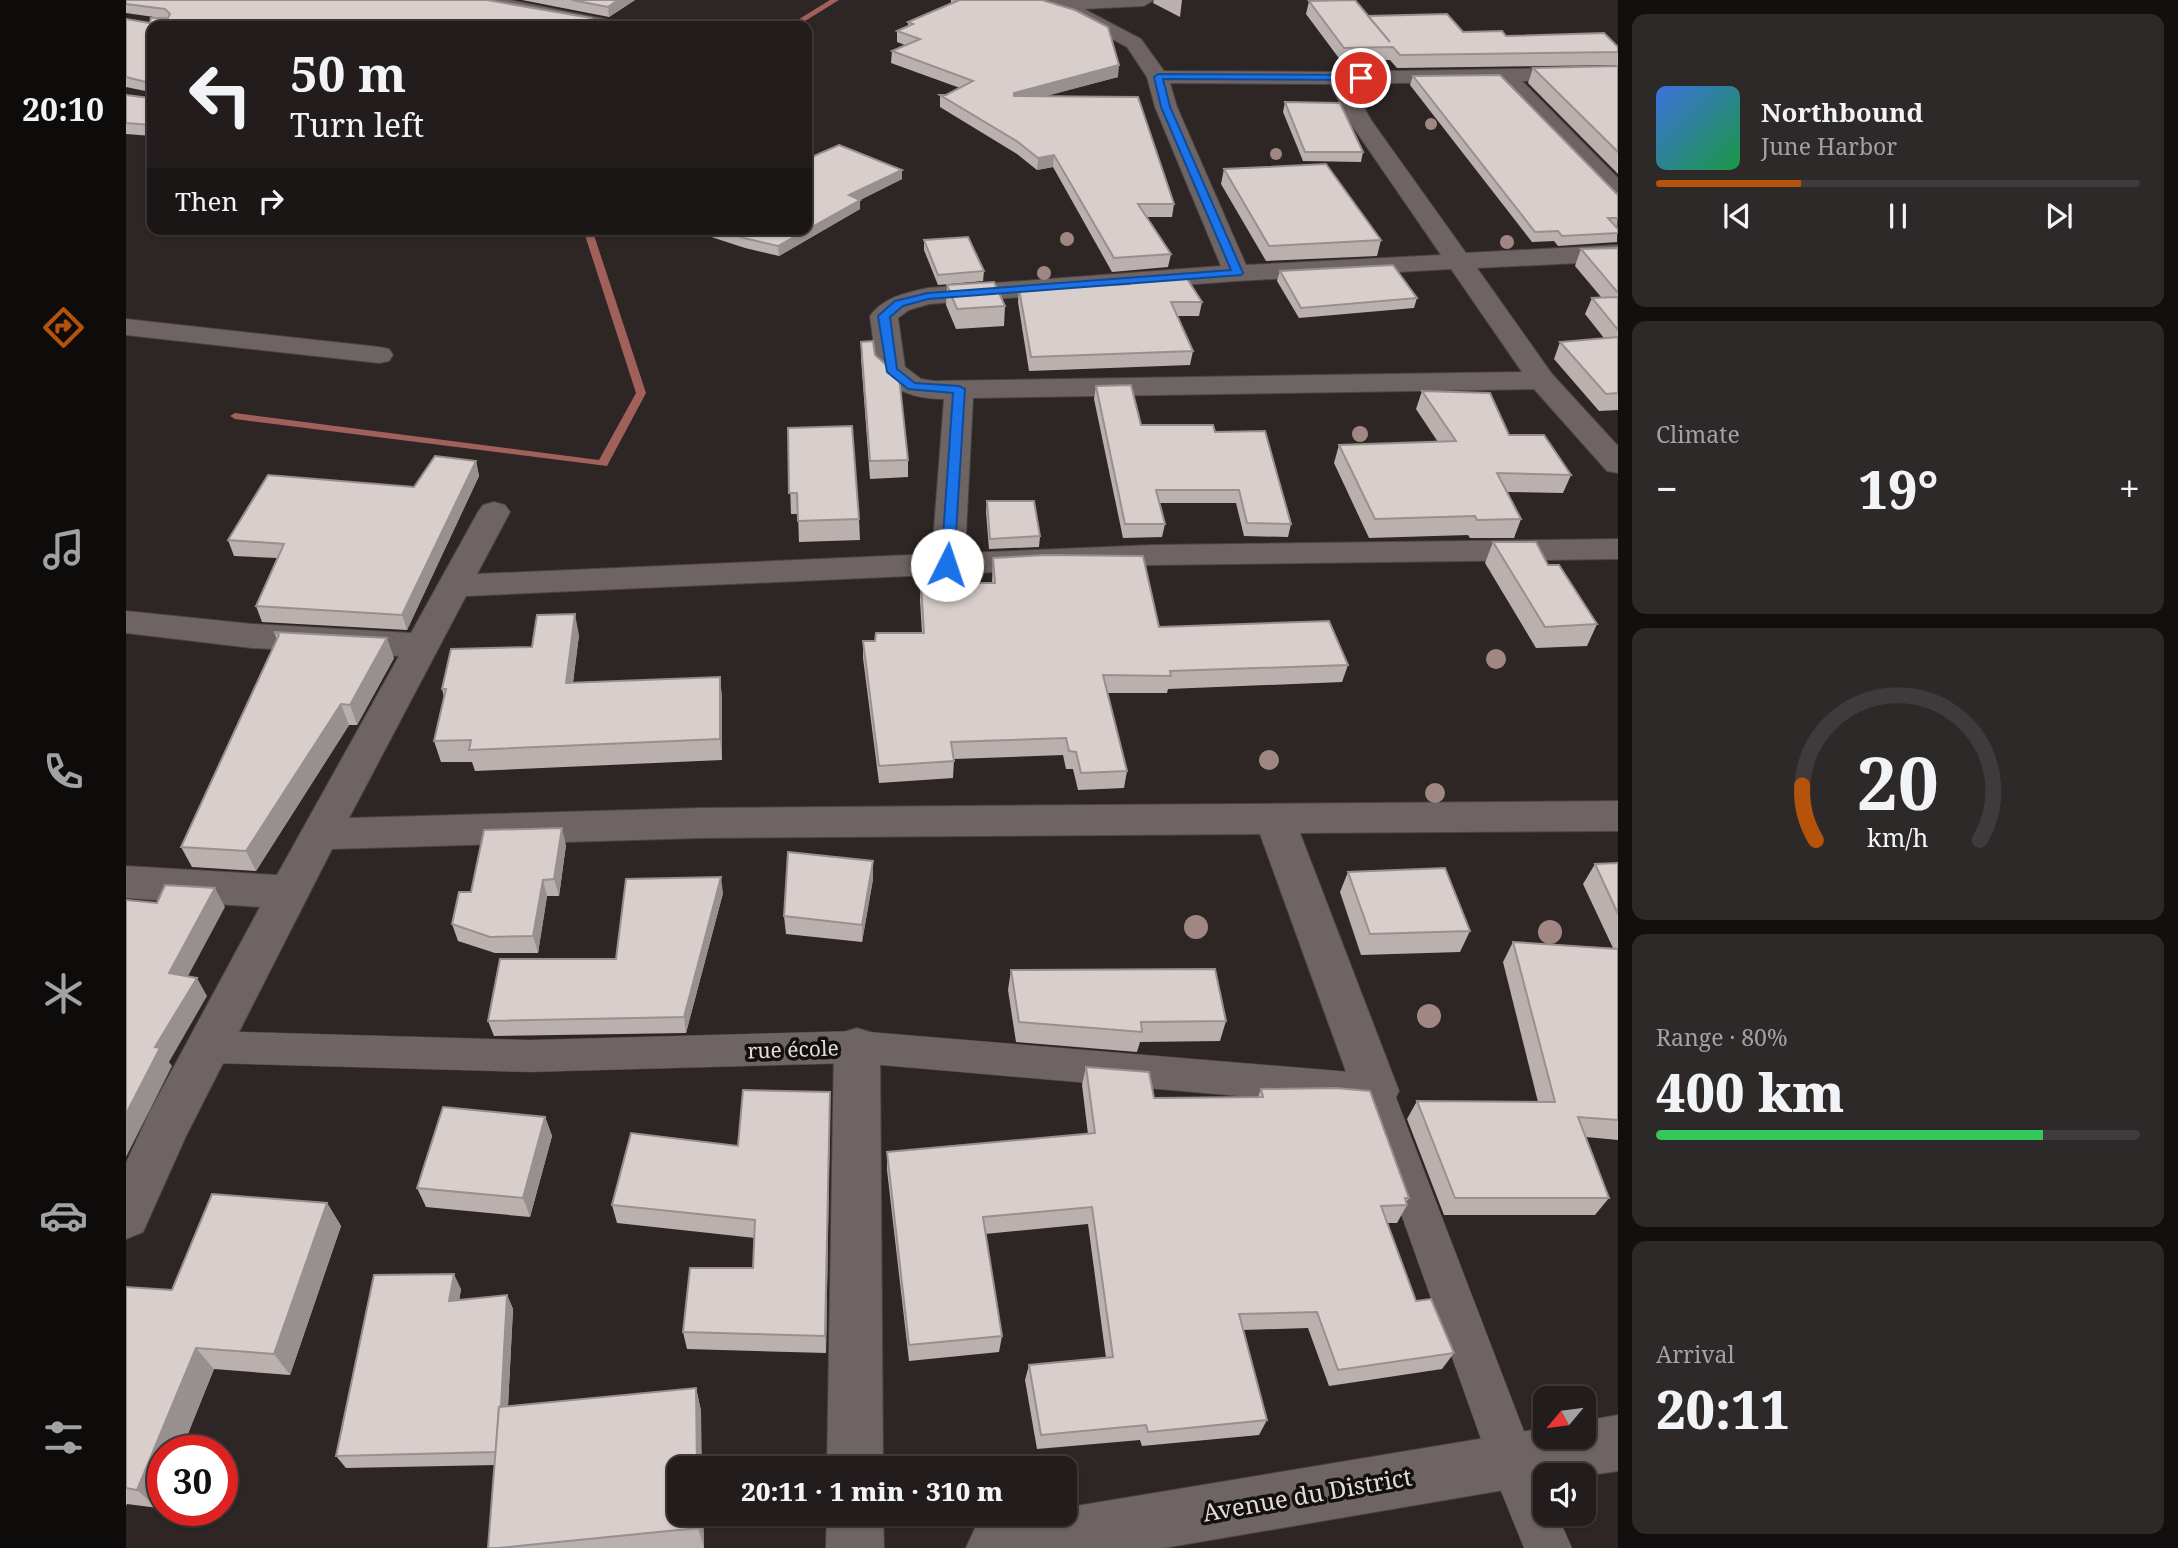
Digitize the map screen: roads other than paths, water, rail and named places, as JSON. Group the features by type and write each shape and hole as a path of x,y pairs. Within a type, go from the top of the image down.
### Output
{"street":[{"path":"480,0 584,21"},
{"path":"1043,3 1144,0"},
{"path":"1043,3 1082,15 1134,43 1158,77 1166,107 1237,273"},
{"path":"1158,77 1337,78 1618,73"},
{"path":"1505,76 1618,192"},
{"path":"1337,78 1360,121 1542,380 1618,464"},
{"path":"1542,380 959,389 912,386 891,370 884,316 899,304 928,296 1237,273 1618,253"},
{"path":"126,327 379,355"},
{"path":"947,565 959,389"},
{"path":"126,1216 167,1126 289,892 494,512"},
{"path":"452,586 1153,555 1618,549"},
{"path":"126,622 251,636 421,645"},
{"path":"320,834 701,823 1618,816"},
{"path":"1275,820 1511,1459 1548,1548"},
{"path":"126,882 289,892"},
{"name":"rue école","path":"209,1047 530,1056 857,1047 1376,1091"},
{"path":"855,1456 857,1047"},
{"name":"Avenue du District","path":"995,1548 1618,1443"},
{"path":"855,1526 855,1548"}],"waterway":[{"path":"800,21 835,0"},
{"path":"235,416 603,464 641,393 589,235"}]}
